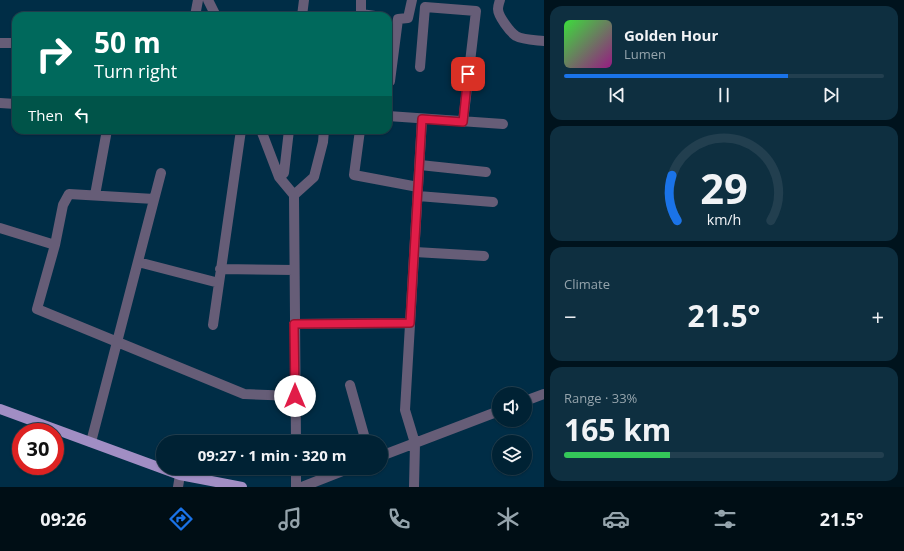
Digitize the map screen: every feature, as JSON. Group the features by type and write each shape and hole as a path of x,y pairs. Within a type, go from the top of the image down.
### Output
{"main road":[{"path":"0,409 156,466"},
{"path":"180,475 242,487"}],"street":[{"path":"196,12 198,0"},
{"path":"208,0 214,12"},
{"path":"302,12 304,0"},
{"path":"360,12 361,0"},
{"path":"392,39 393,18 408,18 412,0"},
{"path":"500,0 498,10 499,16 516,36 544,41"},
{"path":"420,67 425,7 476,11 463,122"},
{"path":"0,43 12,43"},
{"path":"0,103 12,104"},
{"path":"392,116 503,124"},
{"path":"414,487 415,443 405,410 422,119"},
{"path":"95,195 106,134"},
{"path":"213,325 240,134"},
{"path":"262,134 279,178 294,195 296,435"},
{"path":"279,178 284,173 289,134"},
{"path":"294,195 314,177 324,134"},
{"path":"359,134 354,175 418,191 493,202"},
{"path":"420,165 486,172"},
{"path":"91,442 161,173"},
{"path":"154,199 69,194 63,205 55,245 37,309 244,394 295,396"},
{"path":"0,228 55,245"},
{"path":"414,252 484,256"},
{"path":"138,262 219,283"},
{"path":"220,269 294,270"},
{"path":"294,324 410,323"},
{"path":"350,385 364,435"},
{"path":"532,399 544,394"},
{"path":"388,453 492,414"},
{"path":"178,487 180,475"},
{"path":"296,475 296,487"},
{"path":"302,487 332,475"}],"route":[{"path":"295,396 294,324 410,323 422,119 463,122 468,74"}]}
